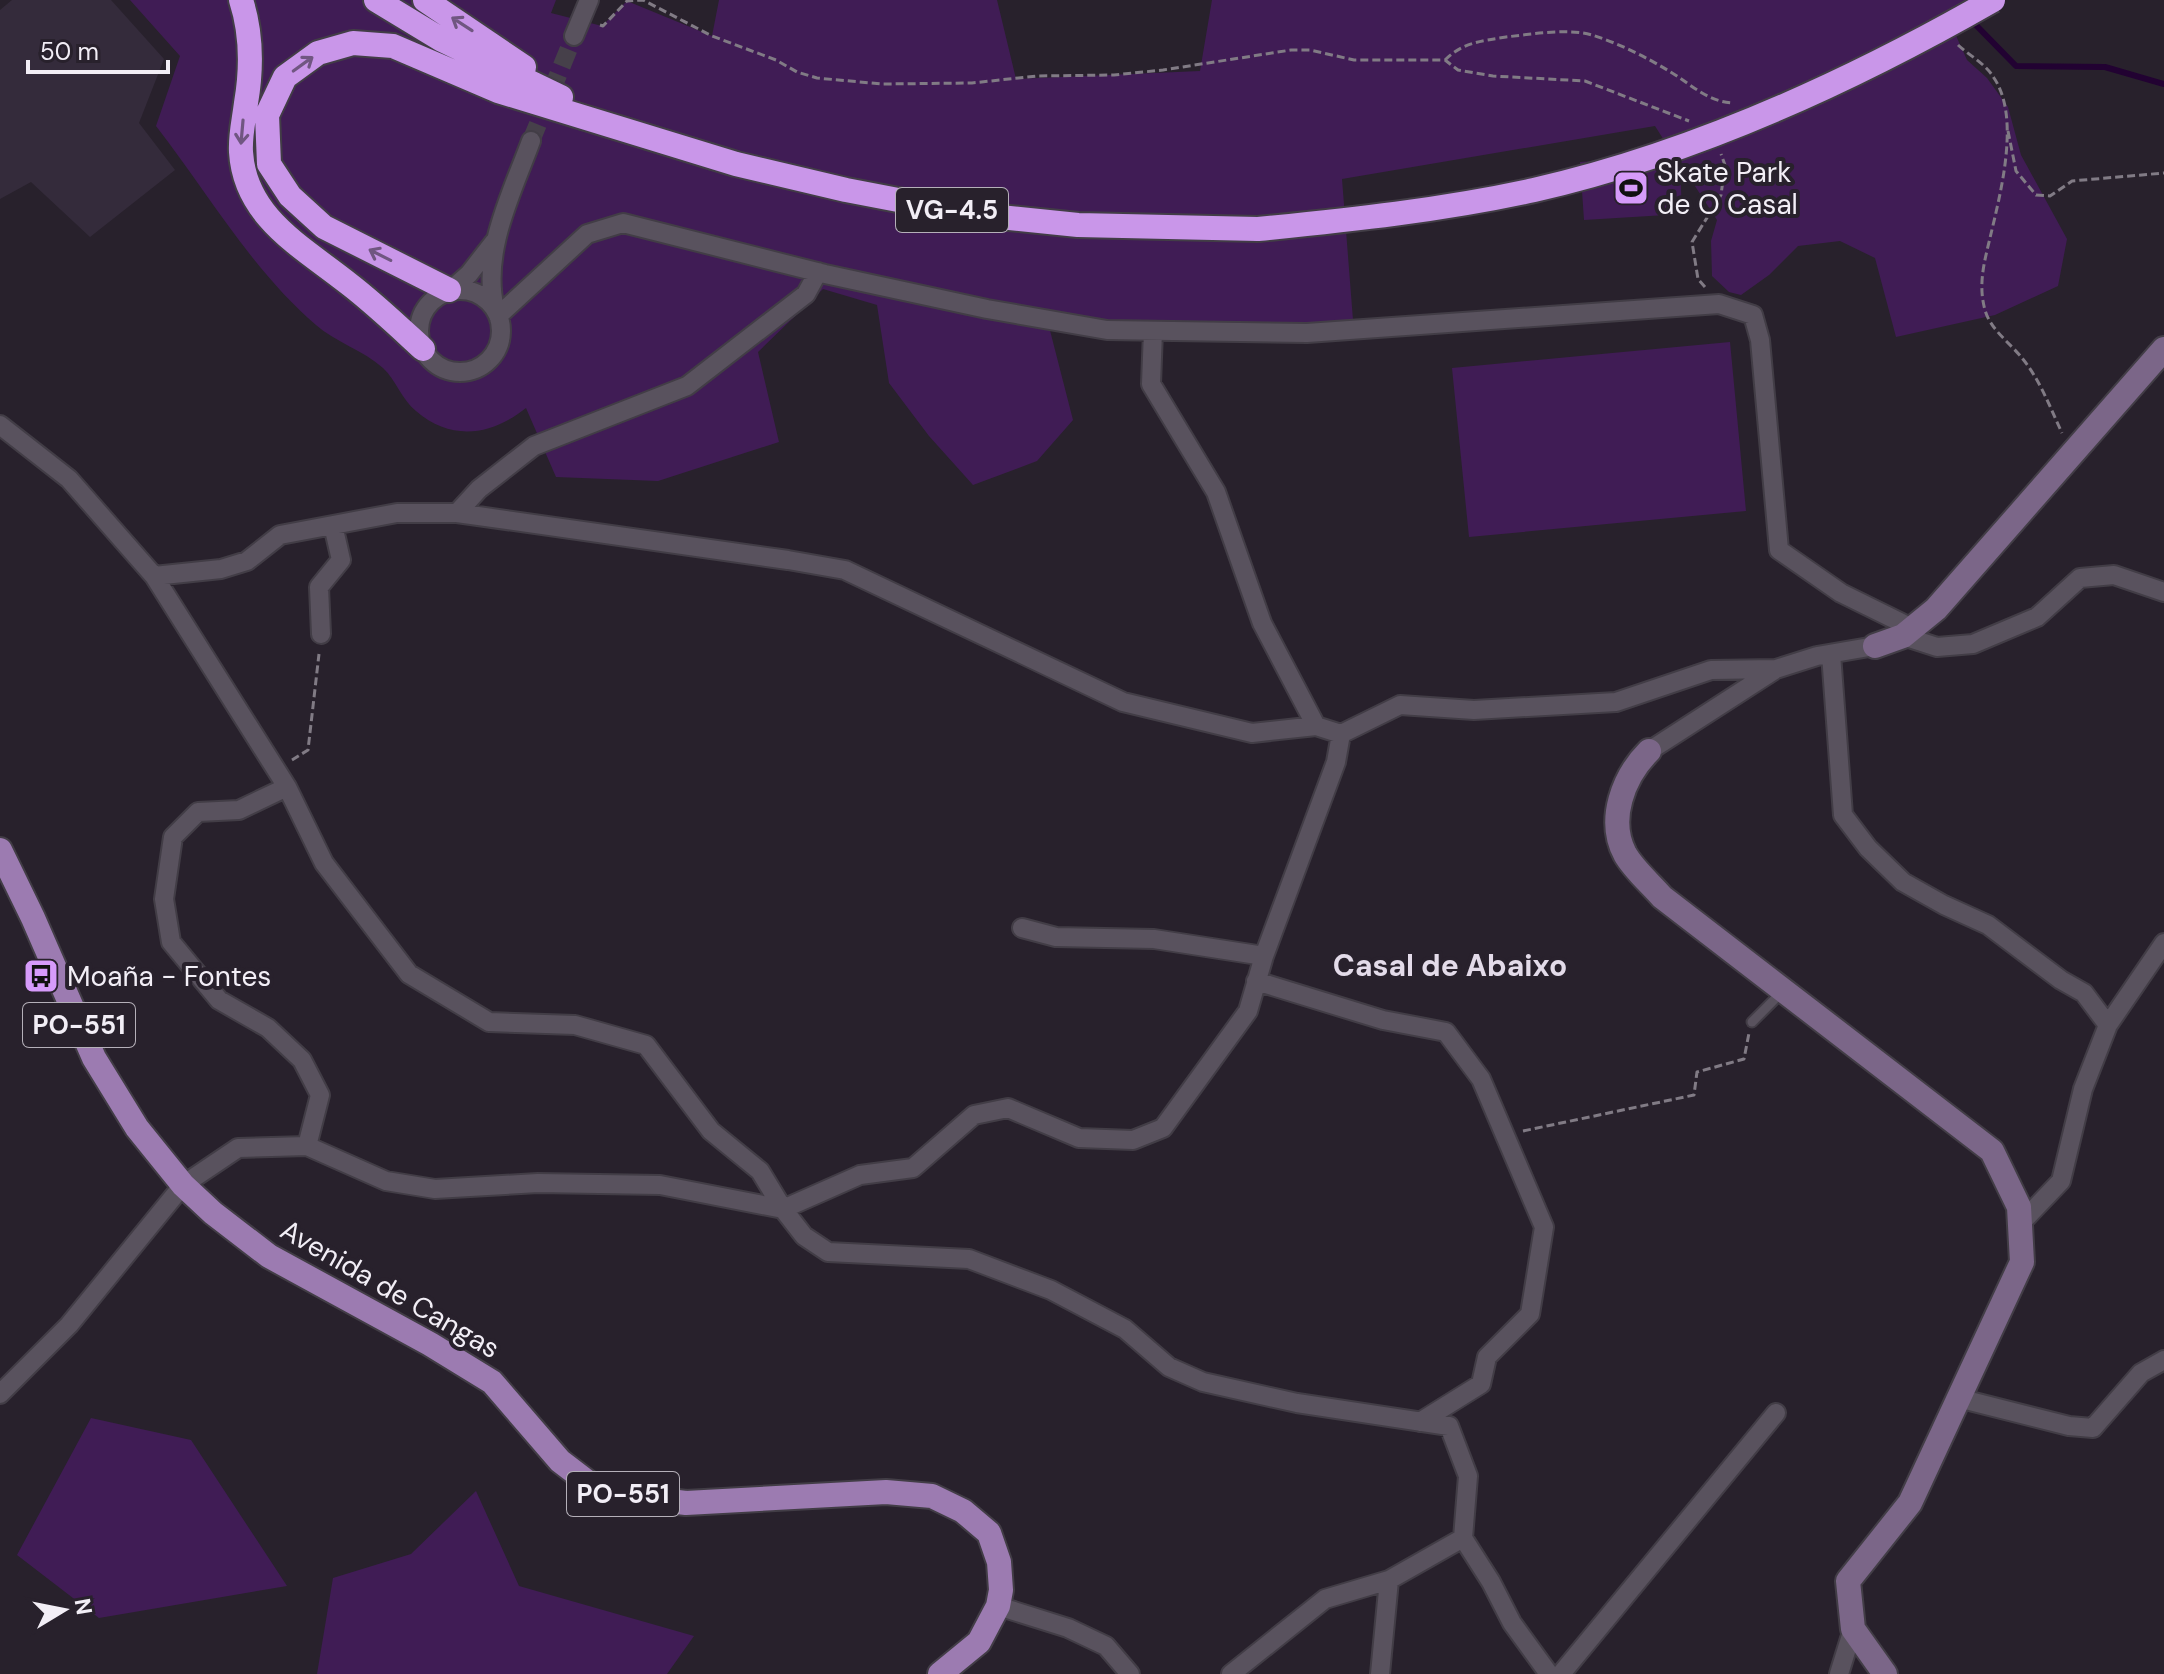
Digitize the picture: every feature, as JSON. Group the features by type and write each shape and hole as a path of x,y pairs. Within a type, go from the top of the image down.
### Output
{"highway":[{"path":"241,0 251,45 241,151 244,173 254,198 270,222 285,236 358,291 423,349"},
{"name":"VG-4.5","path":"376,0 442,40 571,102 655,138 736,164 832,187 971,214 1078,225 1258,229 1447,207 1536,189 1648,157 1729,129 1814,93 1912,47 1993,0"},
{"path":"425,0 480,35 571,102"},
{"path":"451,290 324,227 290,196 269,164 267,115 285,77 318,53 353,43 393,46 498,91 655,138"}],"main road":[{"name":"PO-551","path":"0,850 94,1058 137,1128 183,1185"},
{"name":"Avenida de Cangas","path":"183,1185 213,1213 269,1256 430,1344 492,1382 560,1461 594,1487 636,1497 686,1503 886,1492 932,1496 963,1511 989,1533 999,1562 1001,1590 998,1606 979,1642 940,1674"}],"street":[{"path":"577,28 589,0"},
{"path":"497,236 469,274 451,290 430,302 423,312 419,325 423,349 431,361 442,369 470,371 483,366 499,344 501,330 491,284 497,236 531,141"},
{"path":"496,312 587,234 623,223 818,272 987,309 1107,330 1307,333 1719,304 1753,315 1760,340 1779,550 1841,593 1937,647 1973,644 2037,617 2080,578 2114,575 2164,592"},
{"path":"457,513 479,489 534,446 687,386 806,294 818,272"},
{"path":"451,290 476,293 496,312"},
{"path":"1153,331 1151,384 1216,492 1262,623 1316,726"},
{"path":"1839,1674 1853,1629 1848,1581 1910,1503 2022,1262 2019,1207 1992,1151 1662,897 1626,856 1617,833 1619,805 1625,784 1638,762 1649,751 1776,669 1791,662 1875,646 1908,632 1936,609 2164,349"},
{"path":"0,425 69,479 154,576 287,787 324,863 409,974 489,1022 575,1025 646,1045 711,1131 760,1171 804,1236 828,1252 969,1259 1051,1290 1125,1329 1169,1367 1203,1382 1297,1403 1449,1426 1468,1476 1463,1538 1512,1623 1549,1674"},
{"path":"154,576 221,569 247,561 280,535 397,513 457,513 788,560 845,570 1123,702 1252,733 1316,726 1341,734 1400,705 1474,710 1616,702 1711,670 1776,669"},
{"path":"321,634 319,587 341,560 333,525"},
{"path":"1831,654 1843,815 1868,848 1903,882 1988,925 2084,993 2108,1025"},
{"path":"0,1394 69,1325 183,1185 238,1148 307,1146 386,1181 435,1189 538,1183 660,1185 783,1209 860,1175 913,1168 974,1115 1008,1108 1079,1138 1133,1140 1163,1128 1248,1011 1264,956 1336,762 1341,734"},
{"path":"287,787 239,810 198,812 173,837 164,899 171,942 219,1000 268,1028 302,1060 320,1095 307,1146"},
{"path":"1022,928 1056,937 1154,939 1264,956"},
{"path":"2020,1224 2061,1181 2083,1089 2108,1025 2164,943"},
{"path":"1256,981 1383,1020 1446,1032 1481,1079 1544,1227 1530,1314 1487,1357 1481,1384 1420,1422"},
{"path":"1958,1398 2069,1426 2093,1428 2141,1373 2164,1360"},
{"path":"1561,1674 1776,1413"},
{"path":"1231,1674 1325,1599 1389,1580 1463,1538"},
{"path":"1380,1674 1389,1580"},
{"path":"998,1606 1068,1628 1106,1646 1130,1674"},
{"path":"1853,1629 1885,1674"}],"lane":[{"path":"1752,1022 1784,990"}],"path":[{"path":"577,28 603,26 627,1 643,0 712,36 776,60 797,72 817,78 882,84 972,83 1037,76 1114,75 1291,50 1310,50 1354,60 1445,60 1458,70 1493,76 1585,81 1695,125"},
{"path":"1445,60 1457,47 1481,41 1526,34 1590,34 1650,59 1698,92 1721,102 1743,103"},
{"path":"1949,37 1996,79 2004,100 2016,171 2036,195 2050,196 2072,181 2164,173"},
{"path":"2007,127 1998,201 1980,282 1985,313 2022,357 2041,386 2072,454"},
{"path":"1717,144 1725,165 1721,195 1692,242 1698,279 1719,304"},
{"path":"308,750 321,634"},
{"path":"1505,1135 1694,1095 1697,1072 1744,1059 1752,1022"}],"shaded area":[{"path":"12,0 111,0 164,59 139,123 175,170 90,237 31,182 0,199 0,10"},
{"path":"130,0 556,0 551,13 602,26 627,1 712,36 719,0 997,0 1016,79 1200,71 1212,0 1979,0 1948,18 1967,60 1987,78 2008,107 2021,155 2067,239 2058,286 1995,315 1896,337 1875,258 1840,241 1798,246 1769,275 1741,295 1729,292 1712,276 1711,241 1717,220 1680,163 1682,214 1584,220 1580,162 1674,156 1655,126 1342,179 1353,320 1299,326 1107,322 1045,311 1073,420 1037,461 973,485 929,436 889,383 877,305 823,289 758,352 779,442 658,481 556,477 526,408 500,424 472,431 458,431 430,421 411,406 383,368 324,331 271,280 156,126 180,56"},
{"path":"1730,342 1746,511 1469,537 1452,368"},
{"path":"91,1418 191,1440 287,1586 99,1618 17,1555"},
{"path":"476,1491 519,1586 694,1636 667,1674 317,1674 333,1578 411,1554"}],"waterway":[{"path":"1970,19 2016,66 2105,67 2164,84"}],"tunnel":[{"path":"531,141 574,36"}],"place":[{"name":"Skate Park de O Casal","path":"1631,188"},
{"name":"Moaña - Fontes","path":"41,976"}],"district":[{"name":"Casal de Abaixo","path":"1450,965"}]}
